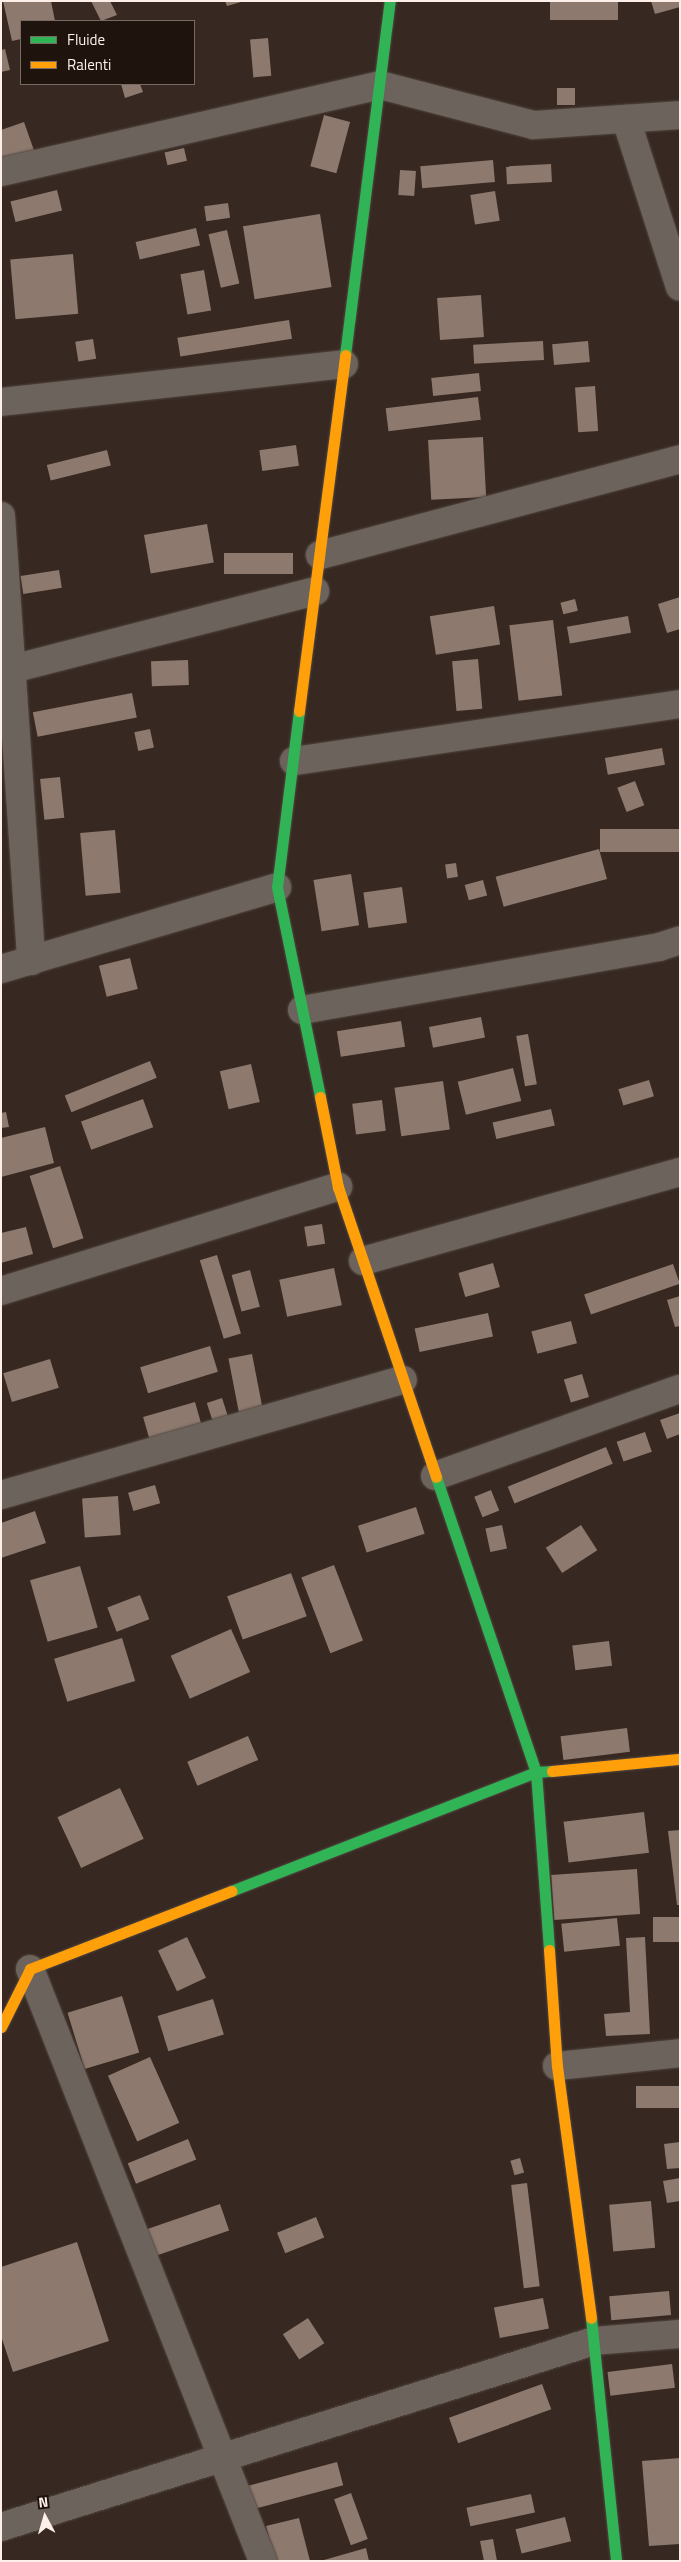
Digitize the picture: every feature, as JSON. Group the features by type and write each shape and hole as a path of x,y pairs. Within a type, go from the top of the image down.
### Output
{"street":[{"path":"390,1 277,888 338,1187 536,1772 557,2066 594,2342 616,2561"},
{"path":"1,172 380,85 534,125 680,115"},
{"path":"626,119 680,287"},
{"path":"1,402 344,364"},
{"path":"320,555 680,459"},
{"path":"1,516 12,669 8,710 31,960"},
{"path":"12,669 315,591"},
{"path":"294,761 680,704"},
{"path":"1,970 277,888"},
{"path":"302,1010 659,947 680,940"},
{"path":"363,1261 680,1172"},
{"path":"1,1291 338,1187"},
{"path":"1,1495 403,1380"},
{"path":"435,1476 680,1389"},
{"path":"1,2027 30,1969 536,1772 680,1759"},
{"path":"30,1969 263,2561"},
{"path":"557,2066 680,2054"},
{"path":"1,2527 594,2342 680,2334"}],"building":[{"path":"3,1 51,1 55,20 20,20 20,39 12,41"},
{"path":"91,1 110,1 117,15 100,20"},
{"path":"225,1 241,1 241,2 227,6"},
{"path":"550,1 618,1 618,20 550,20"},
{"path":"651,1 680,1 680,7 655,14"},
{"path":"268,38 271,76 253,77 250,40"},
{"path":"5,49 10,70 1,72 1,50"},
{"path":"121,85 140,85 143,92 125,98"},
{"path":"557,88 575,88 575,105 557,105"},
{"path":"324,115 350,122 336,173 310,166"},
{"path":"24,122 36,156 1,168 1,130"},
{"path":"184,148 187,161 167,165 165,152"},
{"path":"493,160 495,182 422,188 420,166"},
{"path":"551,164 552,182 507,184 506,166"},
{"path":"400,170 416,171 414,196 398,195"},
{"path":"57,190 62,210 16,222 10,202"},
{"path":"495,191 500,221 475,225 470,195"},
{"path":"228,203 230,218 206,221 204,206"},
{"path":"320,214 332,287 255,299 243,226"},
{"path":"196,228 200,246 140,259 136,242"},
{"path":"227,230 239,284 221,288 208,234"},
{"path":"73,254 78,314 15,319 10,259"},
{"path":"204,270 211,310 187,315 180,274"},
{"path":"481,295 484,337 440,340 437,298"},
{"path":"289,320 292,339 180,356 177,338"},
{"path":"93,339 96,359 78,362 75,342"},
{"path":"543,341 544,360 474,364 473,345"},
{"path":"588,341 590,362 554,365 552,344"},
{"path":"479,373 481,391 433,396 431,378"},
{"path":"595,386 598,431 578,432 575,387"},
{"path":"478,397 481,420 388,431 386,408"},
{"path":"483,437 486,497 431,500 428,440"},
{"path":"296,445 299,466 262,471 259,450"},
{"path":"107,450 111,466 51,481 47,465"},
{"path":"207,524 214,562 151,574 144,535"},
{"path":"224,553 293,553 293,574 224,574"},
{"path":"59,570 62,588 23,594 20,576"},
{"path":"680,597 680,629 667,633 658,604"},
{"path":"575,599 578,611 563,614 560,603"},
{"path":"494,606 500,645 436,655 430,616"},
{"path":"628,616 631,633 570,644 567,627"},
{"path":"553,620 562,695 519,701 509,625"},
{"path":"478,659 482,709 456,711 452,661"},
{"path":"188,660 189,685 152,686 151,661"},
{"path":"132,693 137,718 38,737 33,712"},
{"path":"150,729 154,748 138,751 134,732"},
{"path":"662,748 665,765 608,775 605,758"},
{"path":"60,777 64,818 44,820 40,779"},
{"path":"635,781 644,805 627,812 617,788"},
{"path":"600,829 680,829 680,852 600,852"},
{"path":"115,830 120,893 86,896 80,833"},
{"path":"599,849 607,879 504,907 496,877"},
{"path":"456,863 458,877 447,878 445,865"},
{"path":"351,874 359,925 322,931 313,880"},
{"path":"483,880 487,895 469,900 465,885"},
{"path":"402,887 407,923 368,928 363,892"},
{"path":"130,958 138,989 107,997 99,966"},
{"path":"481,1017 485,1038 433,1048 429,1027"},
{"path":"401,1021 405,1047 341,1057 337,1031"},
{"path":"528,1034 537,1084 525,1086 516,1036"},
{"path":"150,1061 157,1078 71,1112 65,1095"},
{"path":"251,1064 260,1102 229,1109 220,1071"},
{"path":"513,1068 521,1101 466,1115 458,1082"},
{"path":"649,1080 654,1096 623,1106 618,1089"},
{"path":"443,1081 450,1130 401,1136 394,1088"},
{"path":"143,1099 153,1127 91,1150 81,1122"},
{"path":"382,1100 386,1131 356,1134 352,1104"},
{"path":"551,1109 555,1126 496,1139 493,1122"},
{"path":"6,1112 9,1127 1,1128 1,1113"},
{"path":"45,1127 54,1163 1,1177 1,1138"},
{"path":"60,1166 83,1238 53,1248 30,1176"},
{"path":"322,1224 325,1244 307,1247 304,1227"},
{"path":"26,1227 33,1254 1,1263 1,1233"},
{"path":"217,1255 241,1333 224,1339 200,1260"},
{"path":"493,1263 500,1287 465,1297 458,1273"},
{"path":"673,1264 680,1284 591,1314 584,1295"},
{"path":"334,1268 342,1305 287,1317 279,1280"},
{"path":"250,1270 260,1307 241,1312 232,1275"},
{"path":"680,1296 680,1326 675,1327 667,1300"},
{"path":"488,1313 493,1336 420,1352 415,1329"},
{"path":"571,1321 577,1343 537,1354 531,1332"},
{"path":"210,1346 218,1372 148,1393 140,1367"},
{"path":"252,1354 264,1418 241,1422 228,1359"},
{"path":"50,1359 59,1388 12,1402 3,1373"},
{"path":"582,1374 589,1397 571,1403 564,1380"},
{"path":"222,1398 228,1416 213,1421 207,1403"},
{"path":"195,1402 203,1430 151,1445 143,1417"},
{"path":"680,1413 680,1434 667,1439 660,1420"},
{"path":"645,1432 652,1452 623,1462 617,1442"},
{"path":"606,1447 613,1464 514,1503 508,1487"},
{"path":"155,1485 160,1503 133,1511 128,1493"},
{"path":"491,1490 499,1510 483,1517 474,1497"},
{"path":"118,1496 121,1535 85,1537 82,1499"},
{"path":"416,1507 425,1534 367,1552 358,1526"},
{"path":"35,1511 46,1543 1,1558 1,1523"},
{"path":"502,1525 507,1548 490,1552 485,1529"},
{"path":"581,1525 597,1550 562,1573 546,1548"},
{"path":"334,1565 363,1641 330,1653 301,1578"},
{"path":"80,1566 98,1628 48,1642 30,1580"},
{"path":"291,1573 307,1616 243,1639 227,1596"},
{"path":"140,1595 149,1619 117,1632 107,1608"},
{"path":"231,1629 250,1672 190,1699 171,1656"},
{"path":"122,1638 135,1681 67,1702 54,1659"},
{"path":"609,1641 612,1666 575,1670 572,1646"},
{"path":"627,1728 630,1752 563,1760 560,1736"},
{"path":"248,1736 258,1760 197,1786 187,1762"},
{"path":"120,1788 144,1839 81,1868 57,1817"},
{"path":"644,1812 649,1853 569,1863 564,1822"},
{"path":"680,1830 680,1905 677,1905 668,1831"},
{"path":"637,1869 640,1914 554,1920 551,1875"},
{"path":"653,1917 680,1917 680,1942 653,1942"},
{"path":"617,1918 620,1946 564,1952 561,1924"},
{"path":"187,1937 206,1978 177,1991 158,1951"},
{"path":"645,1937 650,2034 606,2036 604,2014 630,2012 626,1938"},
{"path":"122,1996 139,2052 85,2069 67,2013"},
{"path":"213,1999 224,2034 168,2051 158,2016"},
{"path":"150,2057 179,2123 137,2141 108,2076"},
{"path":"636,2086 680,2086 680,2108 636,2108"},
{"path":"188,2139 196,2159 136,2184 128,2163"},
{"path":"680,2142 680,2168 667,2169 664,2144"},
{"path":"520,2158 524,2172 515,2175 510,2161"},
{"path":"680,2178 680,2201 667,2203 663,2181"},
{"path":"527,2183 540,2286 524,2288 511,2185"},
{"path":"651,2201 655,2248 613,2251 609,2205"},
{"path":"220,2204 229,2230 152,2257 142,2231"},
{"path":"316,2217 324,2237 285,2253 277,2233"},
{"path":"77,2242 109,2341 13,2372 1,2336 1,2267"},
{"path":"669,2291 671,2315 611,2320 609,2296"},
{"path":"543,2298 549,2328 500,2338 494,2308"},
{"path":"308,2318 324,2343 299,2359 283,2334"},
{"path":"672,2364 675,2388 610,2396 607,2372"},
{"path":"542,2384 551,2409 458,2443 449,2418"},
{"path":"680,2458 680,2544 649,2546 642,2461"},
{"path":"337,2462 343,2485 253,2509 247,2486"},
{"path":"351,2493 368,2539 351,2545 334,2499"},
{"path":"531,2494 535,2513 470,2526 466,2508"},
{"path":"565,2517 571,2541 522,2554 516,2529"},
{"path":"299,2518 310,2561 275,2561 266,2526"},
{"path":"493,2539 497,2561 484,2561 480,2541"},
{"path":"366,2548 369,2561 324,2561 324,2560"}],"traffic: fast":[{"path":"345,355 390,1"},
{"path":"299,711 277,887 320,1097"},
{"path":"436,1477 536,1772 549,1950"},
{"path":"231,1891 536,1772 552,1771"},
{"path":"591,2318 616,2561"}],"traffic: slow":[{"path":"299,711 345,355"},
{"path":"320,1097 338,1187 436,1477"},
{"path":"552,1771 680,1759"},
{"path":"1,2027 30,1969 231,1891"},
{"path":"549,1950 557,2066 591,2318"}]}
